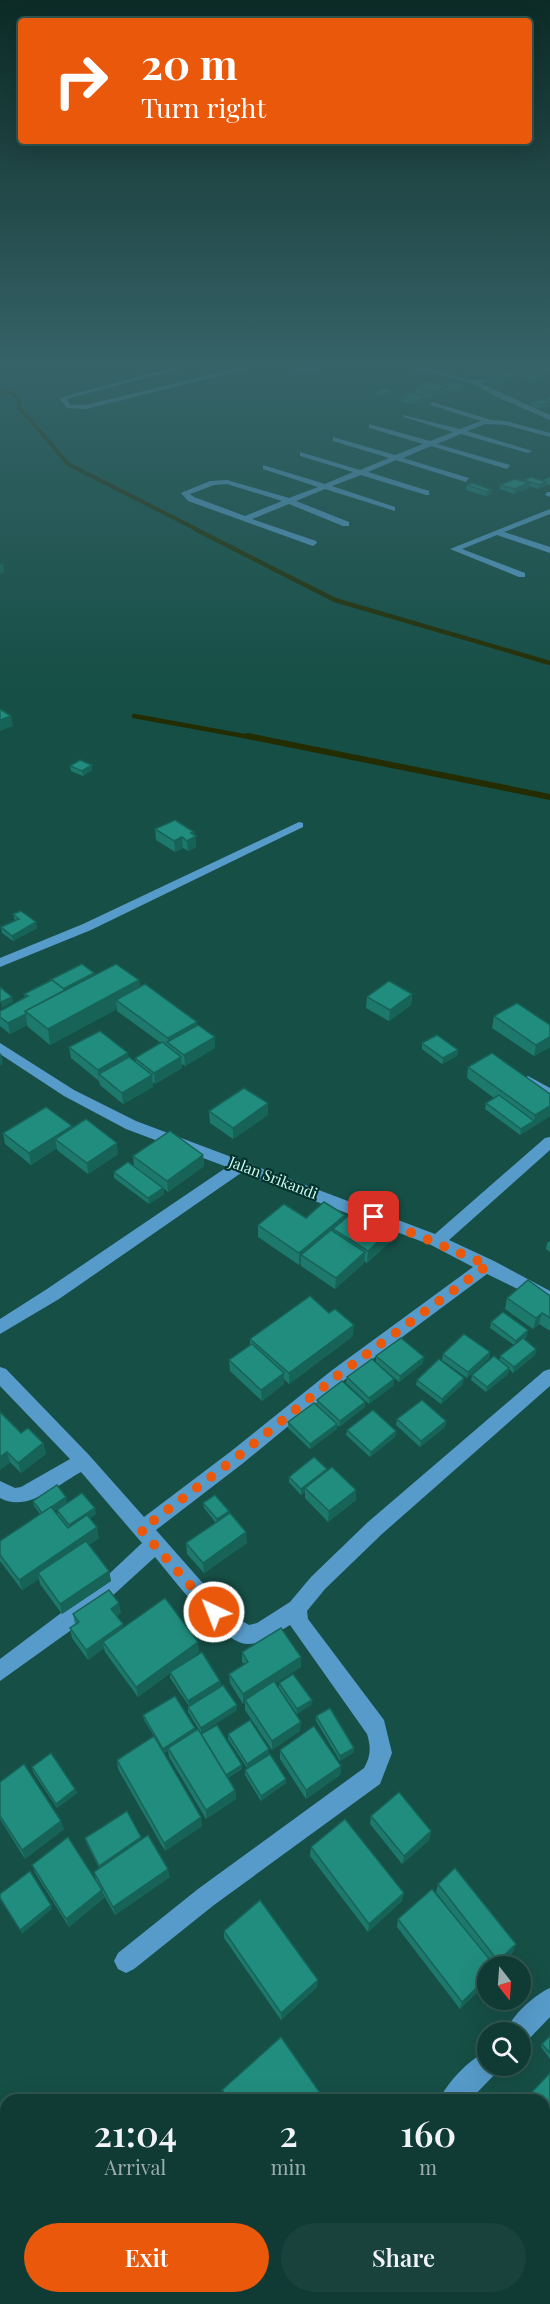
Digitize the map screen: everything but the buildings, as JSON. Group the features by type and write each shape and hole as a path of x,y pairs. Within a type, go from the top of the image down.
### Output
{"street":[{"path":"285,474 392,509"},
{"path":"245,519 360,474"},
{"path":"368,474 426,493"},
{"path":"445,474 466,480"},
{"path":"313,543 191,499 185,493 223,481 289,501 346,524"},
{"path":"522,575 454,549 550,511"},
{"path":"538,516 550,520"},
{"path":"495,532 550,550"},
{"path":"0,963 87,927 299,825"},
{"name":"Jalan Srikandi","path":"0,1048 69,1093 131,1125 437,1241 488,1265 550,1299"},
{"path":"519,1075 550,1094"},
{"path":"437,1241 550,1142"},
{"path":"0,1327 53,1294 241,1165"},
{"path":"0,1671 130,1570 147,1537 236,1458 337,1376 488,1265"},
{"path":"0,1374 83,1461 147,1537 224,1622 248,1635 262,1631 297,1608 318,1583 375,1528 550,1376"},
{"path":"0,1489 14,1496 24,1495 83,1461"},
{"path":"126,1961 206,1897 353,1791 372,1776 381,1761 383,1748 376,1728 299,1622 297,1608"},
{"path":"528,2022 550,2000"},
{"path":"458,2094 477,2074"}],"waterway":[{"path":"87,474 198,530"},
{"path":"195,529 335,600 550,663"},
{"path":"134,716 255,738"},
{"path":"248,736 550,797"}],"route":[{"path":"214,1612 141,1530 236,1458 337,1376 488,1265 437,1241 374,1217"}]}
